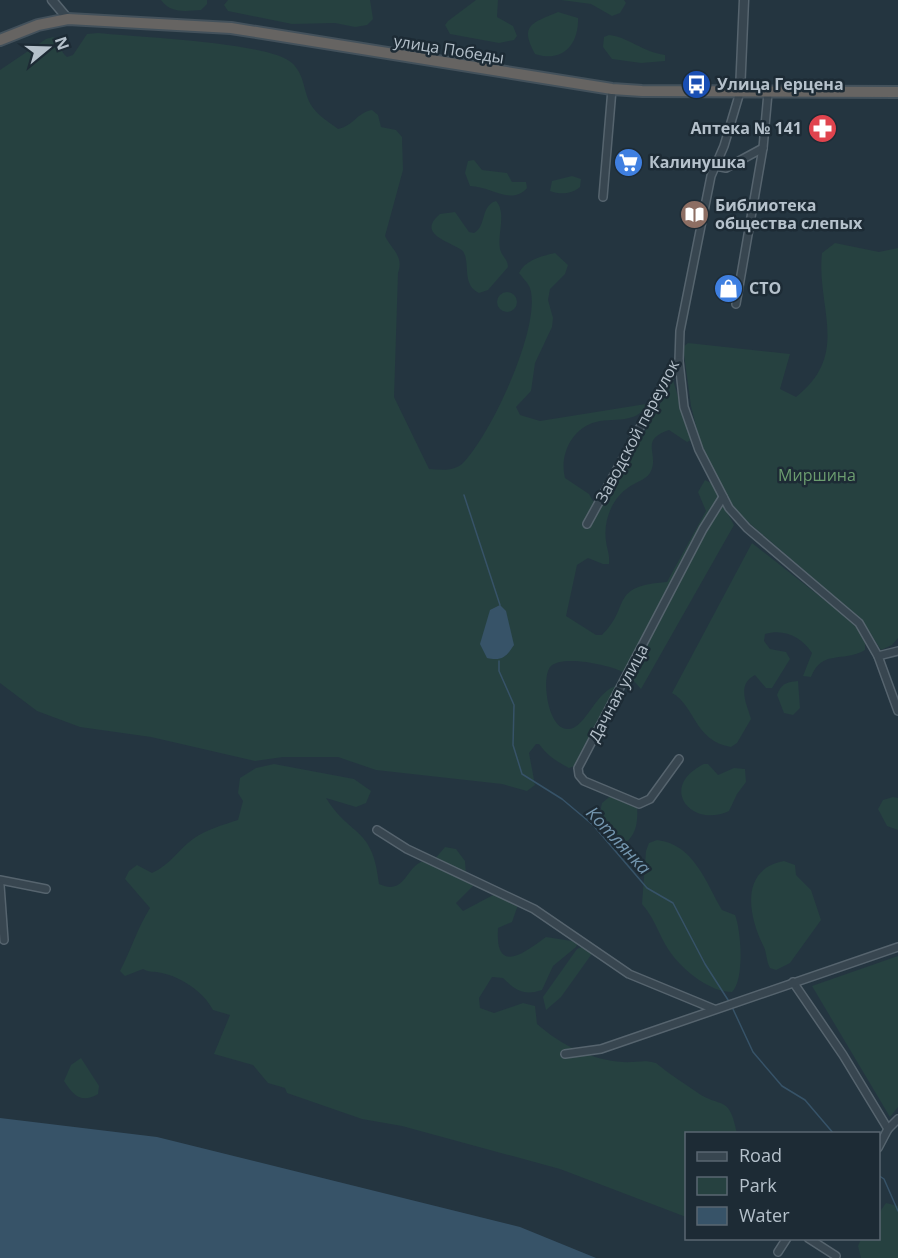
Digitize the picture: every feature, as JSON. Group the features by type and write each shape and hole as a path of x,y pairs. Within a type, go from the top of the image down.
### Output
{"highway":[{"name":"улица Победы","path":"0,40 38,25 68,19 231,28 612,89 768,93 898,92"}],"street":[{"path":"52,0 68,19"},
{"path":"740,92 744,0"},
{"path":"603,197 612,89"},
{"name":"Заводской переулок","path":"587,524 660,391 679,361 681,326 701,223 716,166 740,92"},
{"path":"736,304 763,148 768,93"},
{"path":"716,166 726,168 763,148"},
{"path":"679,361 682,396 689,428 723,497 747,528 859,622 878,656 898,711"},
{"name":"Дачная улица","path":"679,759 650,800 639,804 584,781 579,775 578,768 703,529 723,497"},
{"path":"878,656 898,651"},
{"path":"377,830 407,849 534,909 629,974 714,1009"},
{"path":"0,880 46,889"},
{"path":"0,885 4,940"},
{"path":"565,1054 601,1048 898,947"},
{"path":"793,982 843,1054 888,1129"},
{"path":"880,1146 888,1129 898,1119"},
{"path":"778,1252 786,1240"},
{"path":"810,1240 836,1256"}],"green space":[{"path":"161,0 207,0 207,4 201,10 179,11 169,8"},
{"path":"228,0 370,0 373,19 367,25 355,27 335,23 292,24 228,11 224,5"},
{"path":"476,0 498,0 497,17 513,26 517,36 514,40 499,43 450,34 445,25 448,21"},
{"path":"561,0 624,0 626,3 620,13 612,16 591,4"},
{"path":"558,12 578,18 578,28 572,44 561,54 545,56 535,54 530,44 528,31 535,22"},
{"path":"98,33 231,45 279,56 296,68 314,109 338,129 372,110 378,115 381,127 396,130 402,137 403,170 385,236 399,262 394,397 429,469 452,469 464,462 475,448 500,405 512,379 529,327 532,305 530,288 519,273 525,265 539,257 555,253 568,265 565,274 550,289 548,300 553,318 552,327 535,363 531,391 516,407 520,415 540,421 652,403 633,417 596,422 580,430 574,436 566,452 565,478 589,494 593,501 601,501 617,483 673,380 691,440 687,442 669,430 655,438 652,443 651,471 618,497 607,518 605,533 609,564 588,558 577,565 566,616 596,635 602,635 611,625 628,593 648,584 667,582 706,511 698,492 705,480 711,483 734,525 641,689 625,673 598,664 564,661 550,667 546,682 551,713 556,722 569,729 581,722 604,693 619,685 575,766 569,768 536,744 529,753 535,785 527,791 502,784 376,770 338,757 283,757 255,761 151,737 80,727 37,711 0,683 0,70 46,39 53,37 56,39 67,57 73,55 87,34"},
{"path":"609,35 665,55 665,61 641,63 612,59 603,47 604,37"},
{"path":"474,160 482,170 507,173 512,182 526,182 527,188 521,193 508,195 470,186 465,173 468,161"},
{"path":"572,176 581,179 580,187 566,193 550,191 552,181"},
{"path":"496,201 501,211 500,249 508,267 488,290 479,293 473,289 468,279 463,251 433,233 433,221 440,214 455,212 469,232 474,233 481,226 485,211"},
{"name":"Миршина","path":"835,243 879,252 898,248 898,638 892,645 881,650 862,620 733,509 703,454 691,406 683,347 688,343 790,354 780,389 796,397 813,381 822,364 827,347 821,273 822,253"},
{"path":"507,292 514,295 517,302 514,309 507,312 500,309 497,302 500,295"},
{"path":"752,543 860,628 865,636 865,650 857,654 827,660 816,668 811,677 803,676 812,653 808,647 798,638 786,633 765,634 764,641 770,649 786,652 790,659 772,688 766,688 755,675 749,679 744,695 751,719 737,743 731,747 709,738 686,706 672,693"},
{"path":"798,681 800,708 793,715 784,713 777,695 780,688 784,684"},
{"path":"274,764 354,779 371,791 366,803 356,807 326,798 335,811 366,842 372,852 379,884 389,887 396,886 417,864 434,860 445,847 456,849 465,861 466,875 477,882 456,903 463,911 495,894 518,905 512,922 498,928 498,943 501,952 506,956 520,954 546,937 578,942 576,947 553,966 542,990 521,991 503,978 492,977 479,998 480,1008 494,1013 523,1003 535,1006 537,1024 566,1045 588,1055 611,1061 656,1063 706,1098 727,1107 737,1132 685,1132 685,1217 560,1169 402,1126 362,1119 287,1093 285,1088 268,1083 253,1065 214,1054 230,1015 213,1010 204,997 191,986 162,973 143,969 125,976 120,971 150,908 125,879 129,871 137,865 152,873 164,866 198,836 238,820 243,801 238,793 240,778 256,768"},
{"path":"708,764 718,775 734,768 745,769 746,782 729,811 715,815 703,814 692,810 685,803 682,794 683,784 690,773"},
{"path":"613,794 637,806 636,826 630,839 626,842 613,837 599,816 602,803"},
{"path":"898,798 898,830 887,826 878,809 883,800"},
{"path":"657,840 670,843 690,857 722,910 735,915 739,932 740,966 739,977 732,992 707,985 685,968 673,956 642,904 646,851 649,843"},
{"path":"784,861 795,865 796,875 811,890 821,920 790,963 776,970 770,968 758,933 751,907 751,895 760,873"},
{"path":"586,945 590,946 591,955 561,997 546,1010 543,997 577,949"},
{"path":"898,956 898,1107 890,1117 812,986"},
{"path":"81,1058 99,1086 98,1094 92,1097 78,1097 64,1081 71,1065"},
{"path":"886,1203 898,1206 898,1258 861,1258 858,1246 861,1240 880,1240 880,1212"}],"water":[{"path":"500,605 506,611 514,645 503,657 487,658 480,644 490,610"},
{"path":"0,1118 157,1137 520,1227 596,1258 0,1258"}],"waterway":[{"name":"Котлянка","path":"464,495 500,605"},
{"name":"Котлянка","path":"499,661 499,671 514,705 513,745 522,774 562,799 593,825 647,888 673,903 705,964 730,1003"},
{"name":"Котлянка","path":"732,1007 753,1052 782,1086 805,1100 832,1132"},
{"name":"Котлянка","path":"880,1176 884,1179 898,1211"}],"place":[{"name":"Улица Герцена","path":"696,84"},
{"name":"Аптека № 141","path":"823,128"},
{"name":"Калинушка","path":"628,162"},
{"name":"Библиотека общества слепых","path":"694,214"},
{"name":"СТО","path":"728,288"}]}
